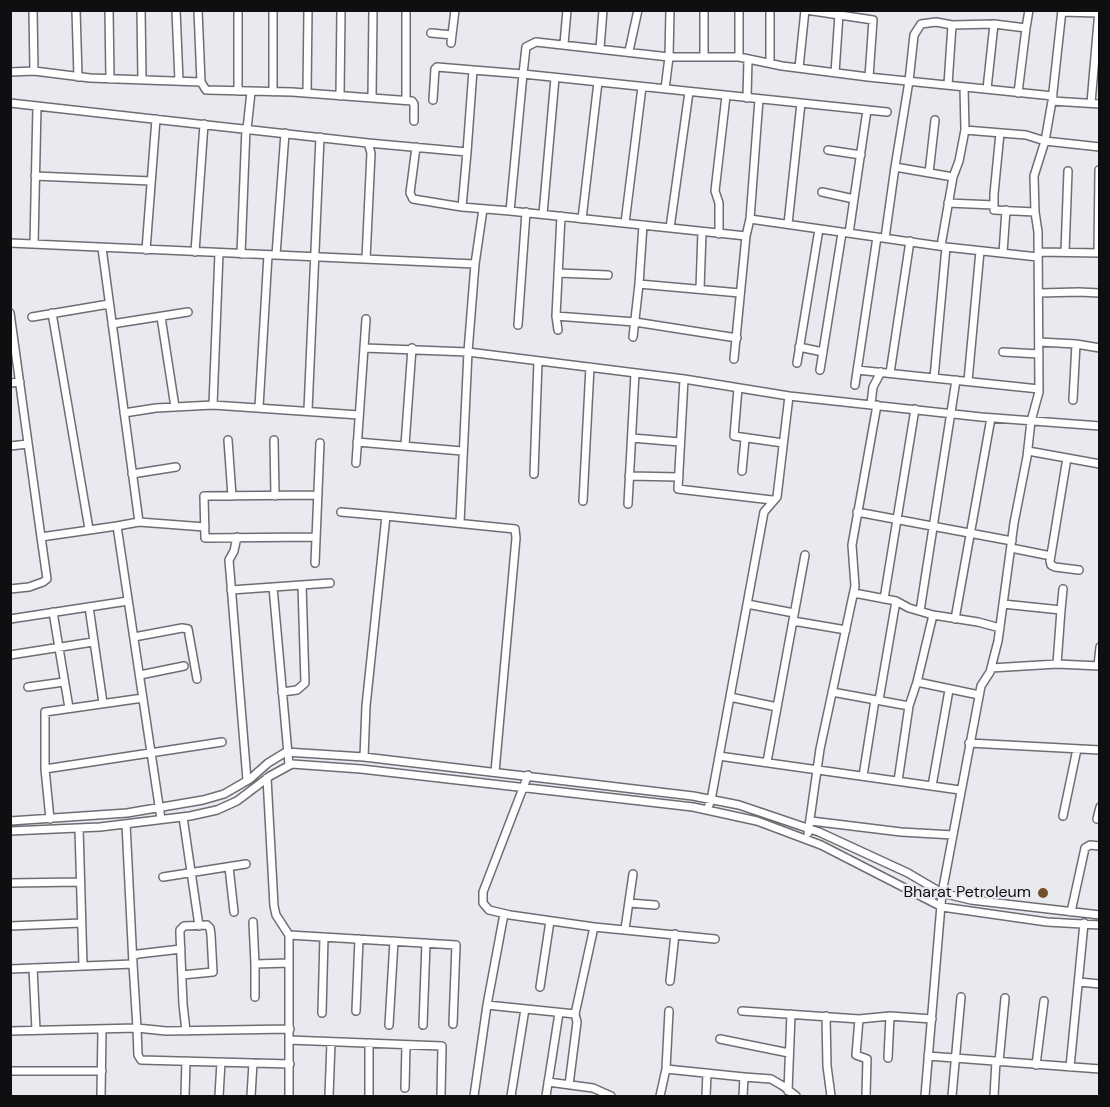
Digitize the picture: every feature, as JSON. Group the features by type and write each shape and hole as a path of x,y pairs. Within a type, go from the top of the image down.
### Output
{"street":[{"path":"33,10 34,71"},
{"path":"76,10 78,76"},
{"path":"109,10 110,79"},
{"path":"141,10 142,80"},
{"path":"176,10 179,81"},
{"path":"198,10 201,82 206,90 307,93 406,100 414,104 414,121"},
{"path":"238,10 238,92"},
{"path":"273,10 273,92"},
{"path":"307,93 308,10"},
{"path":"340,10 340,96"},
{"path":"372,98 373,10"},
{"path":"406,10 406,100"},
{"path":"431,33 452,39 455,10"},
{"path":"564,44 567,10"},
{"path":"600,48 603,10"},
{"path":"629,51 638,10"},
{"path":"665,89 669,57 670,10"},
{"path":"704,10 704,56"},
{"path":"739,57 740,10"},
{"path":"770,10 771,63"},
{"path":"799,68 806,10 839,14 873,20 869,77"},
{"path":"1018,93 1029,10"},
{"path":"925,1096 942,893 979,695 981,686 991,668 1000,628 1031,422 1039,389 1039,293 1034,176 1045,141 1053,98 1062,11 1099,12 1091,103"},
{"path":"835,73 839,14"},
{"path":"855,385 895,167 914,35 921,24 936,22 952,25 994,24 1026,28"},
{"path":"987,89 994,24"},
{"path":"948,86 952,25"},
{"path":"510,211 526,47 530,43 564,44 669,57 739,57 835,73 1100,104"},
{"path":"747,98 748,59"},
{"path":"433,100 437,67 887,112"},
{"path":"462,207 473,70"},
{"path":"10,72 34,71 110,79 201,82"},
{"path":"543,214 555,78"},
{"path":"582,219 598,82"},
{"path":"626,223 642,87"},
{"path":"934,378 948,202 965,130 964,87"},
{"path":"241,254 251,92"},
{"path":"670,228 689,92"},
{"path":"719,234 719,203 715,191 726,96"},
{"path":"734,359 746,236 750,219 759,99"},
{"path":"10,103 467,152"},
{"path":"788,224 801,104"},
{"path":"34,244 37,106"},
{"path":"820,370 845,233 854,199 867,110"},
{"path":"146,250 156,119"},
{"path":"929,173 936,120"},
{"path":"195,252 204,124"},
{"path":"965,130 1026,135 1045,141 1100,147"},
{"path":"259,407 285,133"},
{"path":"1000,133 994,210 1035,212"},
{"path":"308,410 320,137"},
{"path":"366,259 371,153 368,143"},
{"path":"416,147 410,193 413,199 462,207 746,236"},
{"path":"828,150 861,155"},
{"path":"895,167 953,177"},
{"path":"750,219 980,251 1038,254 1099,253 1099,170"},
{"path":"1065,252 1068,171"},
{"path":"35,176 151,181"},
{"path":"822,192 854,199"},
{"path":"948,202 994,205"},
{"path":"460,523 468,352 483,209"},
{"path":"1003,253 1006,210"},
{"path":"518,325 526,212"},
{"path":"558,330 556,316 561,216"},
{"path":"633,337 643,225"},
{"path":"797,363 819,229"},
{"path":"700,289 702,232"},
{"path":"890,373 910,241"},
{"path":"10,243 476,264"},
{"path":"102,248 139,522"},
{"path":"968,381 980,251"},
{"path":"213,405 219,253"},
{"path":"558,273 608,275"},
{"path":"639,284 740,293"},
{"path":"1039,293 1100,293"},
{"path":"32,316 109,304"},
{"path":"112,324 188,312"},
{"path":"10,313 46,579 29,587 10,589"},
{"path":"52,313 89,529"},
{"path":"161,316 175,407"},
{"path":"556,316 635,322 736,338"},
{"path":"356,463 366,319"},
{"path":"1039,342 1100,348"},
{"path":"1073,400 1076,344"},
{"path":"799,347 824,352"},
{"path":"364,348 412,348 468,352 684,379 789,396 1031,422 1100,426"},
{"path":"405,445 412,348"},
{"path":"1003,352 1039,354"},
{"path":"534,474 538,361"},
{"path":"583,501 590,367"},
{"path":"857,370 1039,389"},
{"path":"806,840 832,692 854,593 855,573 851,554 874,404 873,387 880,372"},
{"path":"628,504 635,373"},
{"path":"684,379 678,489 772,500"},
{"path":"920,611 956,380"},
{"path":"10,383 20,382"},
{"path":"738,388 733,434 745,439 783,443"},
{"path":"707,810 711,800 764,512 772,500 777,497 789,396"},
{"path":"124,413 213,405 358,415"},
{"path":"884,599 915,409"},
{"path":"955,619 991,418"},
{"path":"632,438 680,442"},
{"path":"741,471 745,439"},
{"path":"228,440 232,496"},
{"path":"274,440 275,496"},
{"path":"357,442 462,451"},
{"path":"315,563 320,443"},
{"path":"10,446 28,444"},
{"path":"1028,451 1100,464"},
{"path":"1068,458 1051,565 1079,570"},
{"path":"132,474 176,467"},
{"path":"629,476 678,477"},
{"path":"316,537 205,538 204,496 318,495"},
{"path":"341,512 515,529 495,772"},
{"path":"857,512 969,533 1051,556"},
{"path":"364,757 367,696 386,516"},
{"path":"41,537 139,522 205,526"},
{"path":"117,526 161,819"},
{"path":"237,537 229,560 247,780"},
{"path":"767,762 805,555"},
{"path":"231,590 330,583"},
{"path":"282,692 297,690 305,682 302,585"},
{"path":"273,587 286,752 289,765"},
{"path":"1057,664 1063,589"},
{"path":"854,593 896,601 909,608 933,615 1000,628"},
{"path":"10,619 128,601"},
{"path":"863,776 896,601"},
{"path":"747,604 846,630"},
{"path":"1003,604 1061,610"},
{"path":"89,607 103,703"},
{"path":"53,612 69,708"},
{"path":"898,781 909,706 933,615"},
{"path":"134,637 182,628 188,629 197,679"},
{"path":"10,655 93,642"},
{"path":"991,668 1057,664 1099,666 1100,647"},
{"path":"140,675 184,666"},
{"path":"28,687 64,682"},
{"path":"917,682 979,695"},
{"path":"932,786 949,690"},
{"path":"832,692 909,706"},
{"path":"730,697 777,707"},
{"path":"50,819 45,769 45,712 143,698"},
{"path":"45,769 222,742"},
{"path":"969,743 1100,750"},
{"path":"1063,816 1077,748"},
{"path":"10,821 159,808 203,800 224,794 286,752 364,757 528,775 711,800 753,809 810,825 908,873 942,893 971,900 1100,915"},
{"path":"719,756 960,790"},
{"path":"10,831 126,824 217,810 237,801 267,778 289,765 361,769 693,807 757,821 806,840 848,858 942,907 1047,922 1100,925"},
{"path":"528,775 483,892 485,908 504,914 594,927 715,939"},
{"path":"267,778 274,906 276,915 289,935 289,1096"},
{"path":"1097,819 1100,807"},
{"path":"183,817 199,926"},
{"path":"126,824 138,1055 141,1060 290,1064"},
{"path":"810,825 953,835"},
{"path":"79,828 83,966"},
{"path":"1071,912 1086,848 1090,845 1100,846"},
{"path":"163,877 246,864"},
{"path":"229,867 234,912"},
{"path":"625,929 633,874"},
{"path":"10,883 80,882"},
{"path":"629,903 655,905"},
{"path":"474,1096 487,1005 504,914"},
{"path":"540,987 550,921"},
{"path":"253,922 255,997"},
{"path":"10,926 81,923"},
{"path":"1070,1067 1084,923"},
{"path":"182,975 210,974 214,970 210,928 207,925 184,926 180,930 182,975 186,1031"},
{"path":"569,1085 577,1022 575,1014 594,927"},
{"path":"670,981 675,934"},
{"path":"289,935 456,945 453,1024"},
{"path":"322,1013 324,937"},
{"path":"356,1011 359,939"},
{"path":"389,1025 394,941"},
{"path":"423,1025 426,943"},
{"path":"10,969 83,966 133,960 138,954 181,949"},
{"path":"255,964 289,963"},
{"path":"33,968 36,1030"},
{"path":"1078,981 1100,984"},
{"path":"952,1096 961,997"},
{"path":"994,1096 1005,998"},
{"path":"1036,1065 1044,1001"},
{"path":"487,1005 575,1014"},
{"path":"511,1096 525,1009"},
{"path":"660,1096 666,1069 669,1011"},
{"path":"742,1011 859,1018 932,1019"},
{"path":"546,1096 559,1013"},
{"path":"784,1091 791,1014"},
{"path":"826,1016 827,1066 831,1096"},
{"path":"888,1058 890,1017"},
{"path":"859,1018 856,1055 867,1059 866,1096"},
{"path":"10,1031 137,1028 186,1031 290,1029"},
{"path":"101,1096 102,1030"},
{"path":"720,1039 789,1053"},
{"path":"290,1040 442,1046 441,1095"},
{"path":"329,1096 331,1042"},
{"path":"369,1043 369,1096"},
{"path":"405,1088 406,1045"},
{"path":"928,1056 1100,1069"},
{"path":"185,1096 186,1061"},
{"path":"219,1096 221,1062"},
{"path":"251,1096 253,1063"},
{"path":"666,1069 771,1079 784,1091 796,1096"},
{"path":"10,1071 102,1071"},
{"path":"706,1096 707,1073"},
{"path":"742,1096 744,1077"},
{"path":"548,1082 593,1088 609,1096"}],"place":[{"name":"Bharat Petroleum","path":"1043,893"}]}
